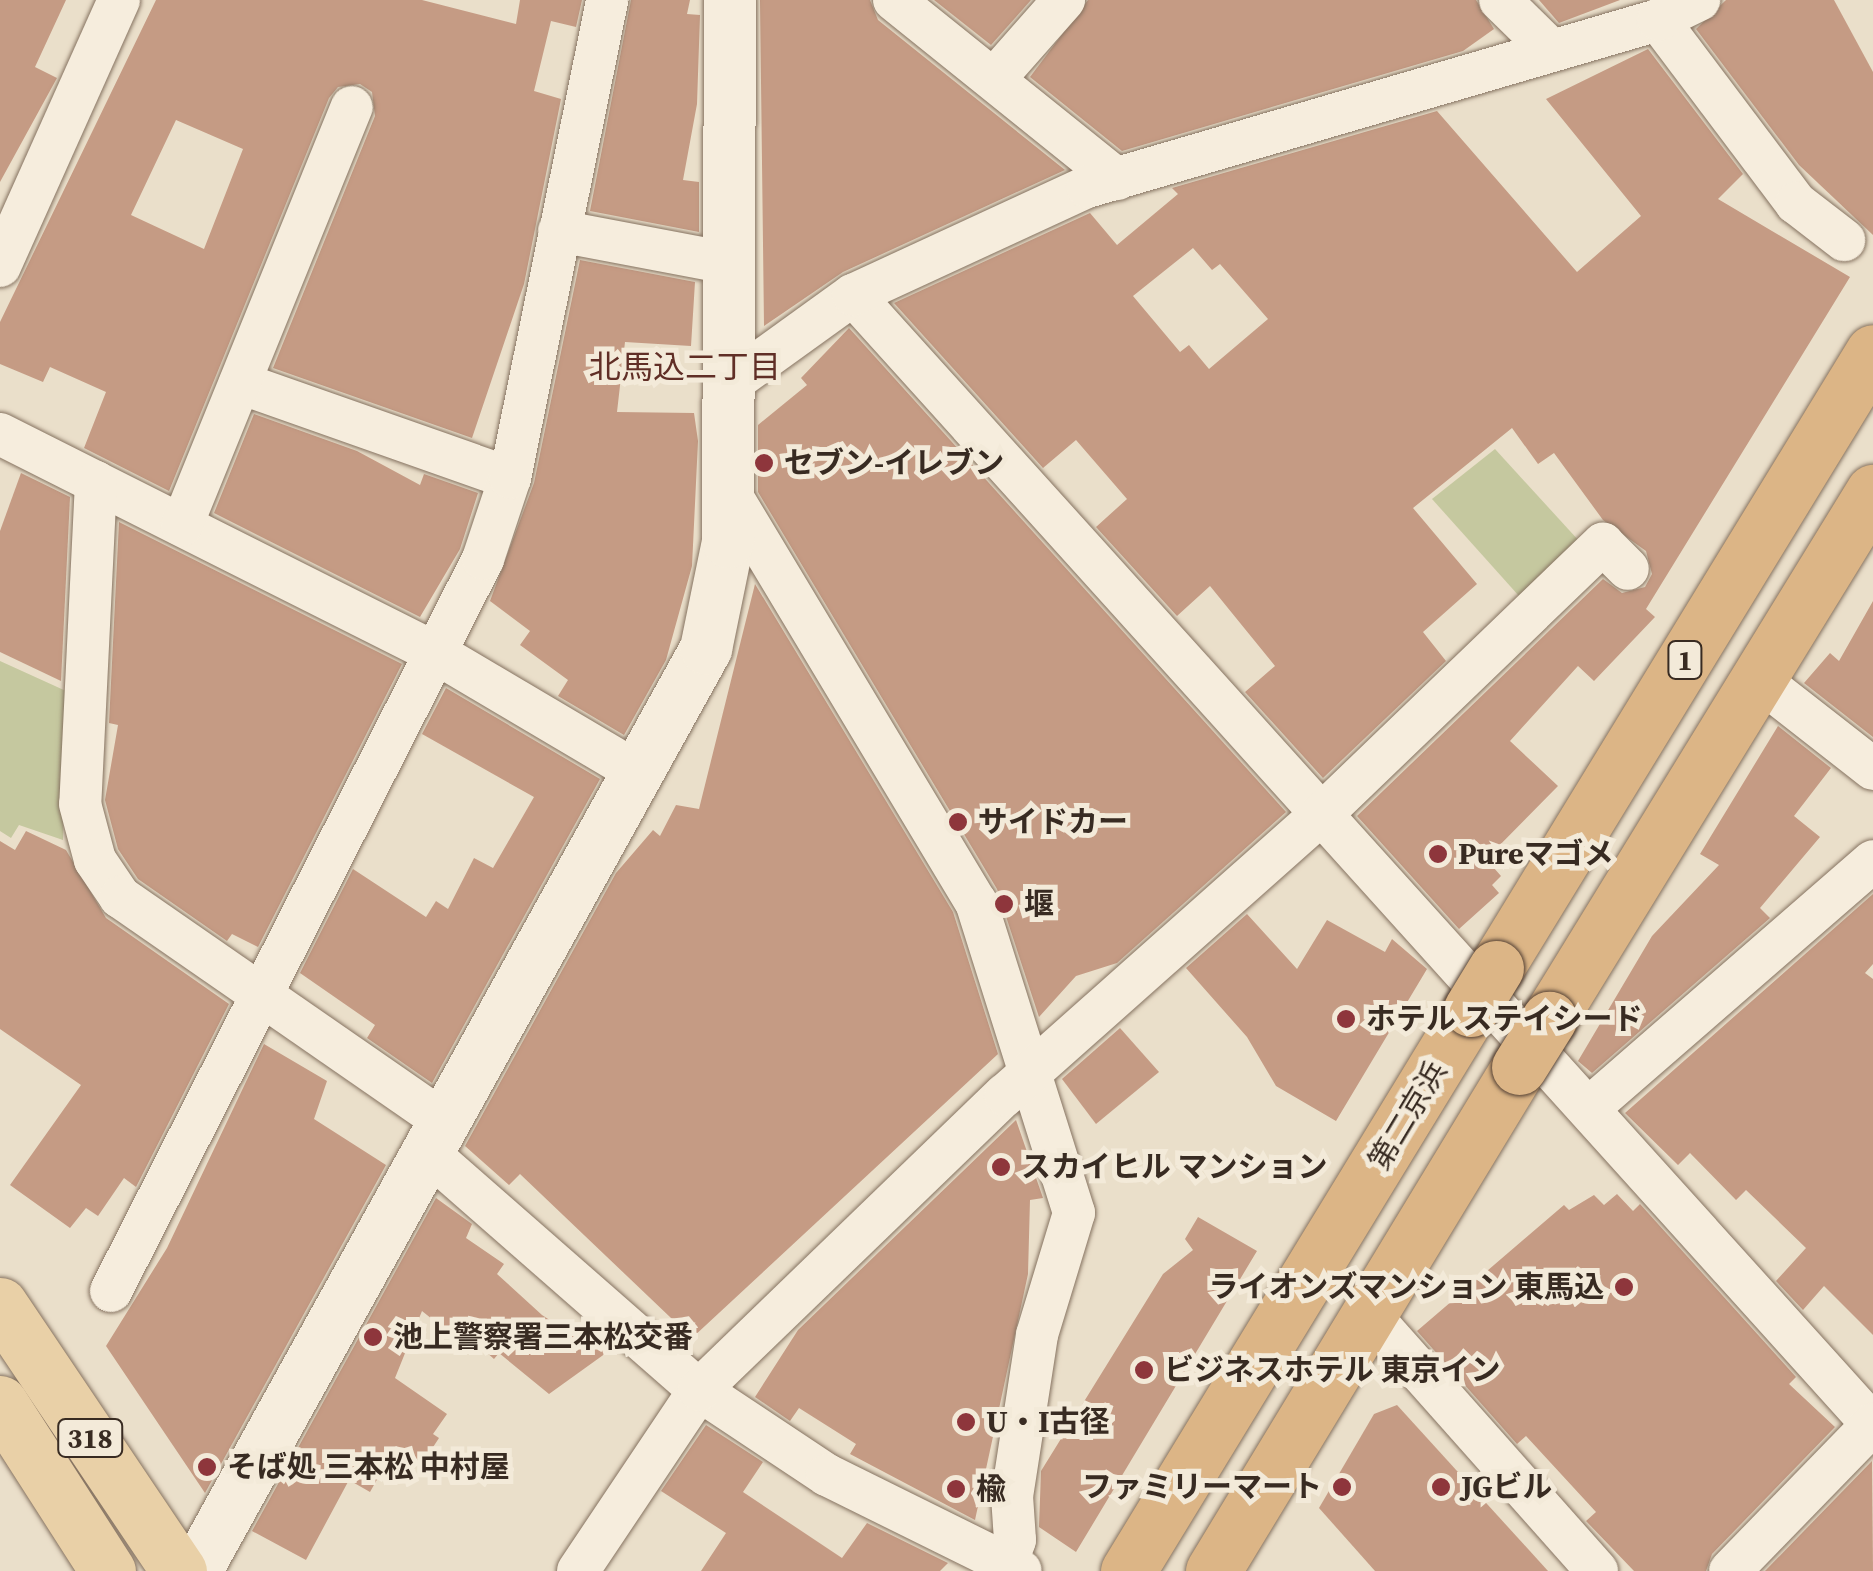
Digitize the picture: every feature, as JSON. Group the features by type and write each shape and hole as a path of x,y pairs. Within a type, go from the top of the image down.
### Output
{"highway":[{"name":"第二京浜","path":"1128,1571 1873,352"},
{"name":"1","path":"1213,1571 1873,492"}],"main road":[{"name":"318","path":"0,1305 179,1571"},
{"name":"318","path":"0,1403 108,1571"}],"street":[{"path":"0,266 119,0"},
{"path":"111,1291 483,559 510,478 606,0"},
{"path":"196,1571 640,774 714,623 728,490 730,0"},
{"path":"894,0 996,78 1116,179"},
{"path":"996,78 1064,0"},
{"path":"1500,0 1550,49"},
{"path":"728,384 853,295 1116,179 1658,20 1699,0"},
{"path":"1658,20 1796,202 1844,240"},
{"path":"182,526 352,107"},
{"path":"559,231 729,263"},
{"path":"853,295 1873,1424 1730,1571"},
{"path":"240,383 510,478"},
{"path":"0,434 436,652 640,774"},
{"path":"96,482 84,836 120,897 262,995 437,1138 698,1390 827,1475 989,1561 1012,1569 1012,1496 1037,1335 1074,1213 976,902 728,490"},
{"path":"578,1571 698,1390 1029,1072 1322,814 1603,544 1628,569"},
{"path":"1758,680 1873,770"},
{"path":"1589,1108 1873,861"},
{"path":"1368,1313 1597,1571"}],"green space":[{"path":"1495,449 1580,542 1519,596 1432,499"},
{"path":"0,661 66,691 63,840 19,825 11,838 0,831"}],"building":[{"path":"0,0 66,0 35,67 57,78 0,182"},
{"path":"156,0 422,0 516,24 520,0 582,0 576,27 551,21 534,91 561,99 524,284 472,438 273,368 375,116 372,92 360,84 338,87 329,98 169,491 84,448 106,392 50,367 43,382 0,364 0,322","holes":["176,120 243,149 204,249 131,215"]},
{"path":"631,0 690,0 687,14 700,15 697,104 683,180 699,182 699,232 590,211"},
{"path":"760,0 870,0 878,20 1065,170 843,272 764,326"},
{"path":"934,0 1031,0 991,45"},
{"path":"1088,0 1476,0 1494,29 1463,51 1122,151 1030,77"},
{"path":"1539,0 1620,0 1559,23"},
{"path":"1726,0 1834,0 1873,72 1873,235 1799,165 1696,29"},
{"path":"1648,49 1743,174 1718,199 1850,277 1646,609 1655,617 1594,681 1578,666 1510,741 1558,786 1486,859 1501,876 1492,885 1499,893 1459,929 1357,816 1603,579 1622,593 1645,587 1652,574 1646,551 1603,520 1554,453 1538,464 1512,428 1413,508 1477,584 1423,632 1446,661 1323,778 1245,692 1275,666 1210,586 1177,616 1096,527 1127,499 1076,440 1043,468 894,303 1090,213 1117,245 1178,194 1172,188 1437,111 1577,272 1641,216 1546,99","holes":["1193,248 1212,270 1220,264 1268,319 1209,369 1189,345 1180,352 1133,296"]},
{"path":"580,260 695,282 691,346 625,342 617,412 694,413 698,441 692,566 666,660 624,735 558,696 568,680 520,645 530,631 490,601 534,483"},
{"path":"849,328 1286,812 1117,963 1076,976 1039,1017 997,889 758,492 758,425 807,385 801,378"},
{"path":"254,414 357,451 420,485 424,474 478,493 460,549 420,617 214,513"},
{"path":"21,473 70,497 61,681 0,652 0,531"},
{"path":"119,522 402,664 258,947 232,934 227,941 138,879 118,849 105,800 118,725 109,723"},
{"path":"755,584 953,912 998,1054 692,1338 520,1174 509,1185 465,1146 616,873 653,830 660,836 676,805 699,809"},
{"path":"1873,601 1873,737 1804,683 1830,653 1839,661"},
{"path":"446,688 600,779 432,1083 367,1038 375,1025 300,973 353,869 426,917 436,901 448,909 474,858 493,868 534,797 422,734"},
{"path":"1778,726 1831,768 1794,816 1820,837 1760,908 1770,918 1592,1073 1578,1061 1652,936 1719,865 1700,854"},
{"path":"26,831 66,850 106,918 229,1004 136,1187 124,1178 98,1216 86,1208 70,1228 10,1185 81,1085 0,1029 0,841 15,850"},
{"path":"1873,894 1873,964 1865,973 1873,979 1873,1335 1824,1286 1803,1310 1776,1281 1806,1248 1746,1190 1736,1200 1690,1153 1678,1165 1625,1113"},
{"path":"1247,914 1297,969 1327,920 1385,952 1392,939 1427,969 1336,1121 1276,1086 1247,1037 1186,968"},
{"path":"1120,1028 1159,1072 1096,1124 1062,1079"},
{"path":"264,1044 327,1081 314,1119 386,1165 205,1493 106,1346 167,1248"},
{"path":"1016,1120 1043,1198 1030,1200 1028,1274 975,1520 850,1454 856,1444 799,1408 790,1421 755,1397 798,1330"},
{"path":"1617,1194 1633,1211 1640,1204 1796,1377 1789,1384 1835,1427 1712,1554 1706,1571 1634,1571 1586,1521 1596,1512 1526,1436 1517,1444 1417,1331 1564,1205 1569,1210 1594,1195 1604,1205"},
{"path":"436,1198 472,1224 466,1238 504,1264 497,1274 542,1315 577,1338 589,1327 613,1348 549,1394 499,1353 494,1359 459,1328 452,1335 422,1311 395,1378 447,1414 433,1434 439,1438 422,1464 396,1446 370,1492 349,1480 306,1560 252,1531"},
{"path":"1198,1217 1257,1251 1076,1552 1039,1527 1041,1471 1163,1274 1193,1250 1185,1239"},
{"path":"1397,1405 1548,1571 1375,1571 1319,1508 1374,1414"},
{"path":"706,1425 763,1462 743,1492 842,1558 867,1523 948,1563 940,1571 701,1571 726,1533 661,1491"},
{"path":"1872,1461 1873,1571 1765,1571"}],"place":[{"name":"セブン-イレブン","path":"764,463"},
{"name":"サイドカー","path":"958,822"},
{"name":"Pureマゴメ","path":"1438,854"},
{"name":"堰","path":"1004,904"},
{"name":"ホテル ステイシード","path":"1346,1019"},
{"name":"スカイヒル マンション","path":"1001,1167"},
{"name":"ライオンズマンション 東馬込","path":"1624,1287"},
{"name":"池上警察署三本松交番","path":"373,1337"},
{"name":"ビジネスホテル 東京イン","path":"1144,1370"},
{"name":"U・I古径","path":"966,1422"},
{"name":"そば処 三本松 中村屋","path":"207,1467"},
{"name":"ファミリーマート","path":"1342,1487"},
{"name":"JGビル","path":"1441,1487"},
{"name":"楡","path":"956,1489"}],"district":[{"name":"北馬込二丁目","path":"685,367"}]}
